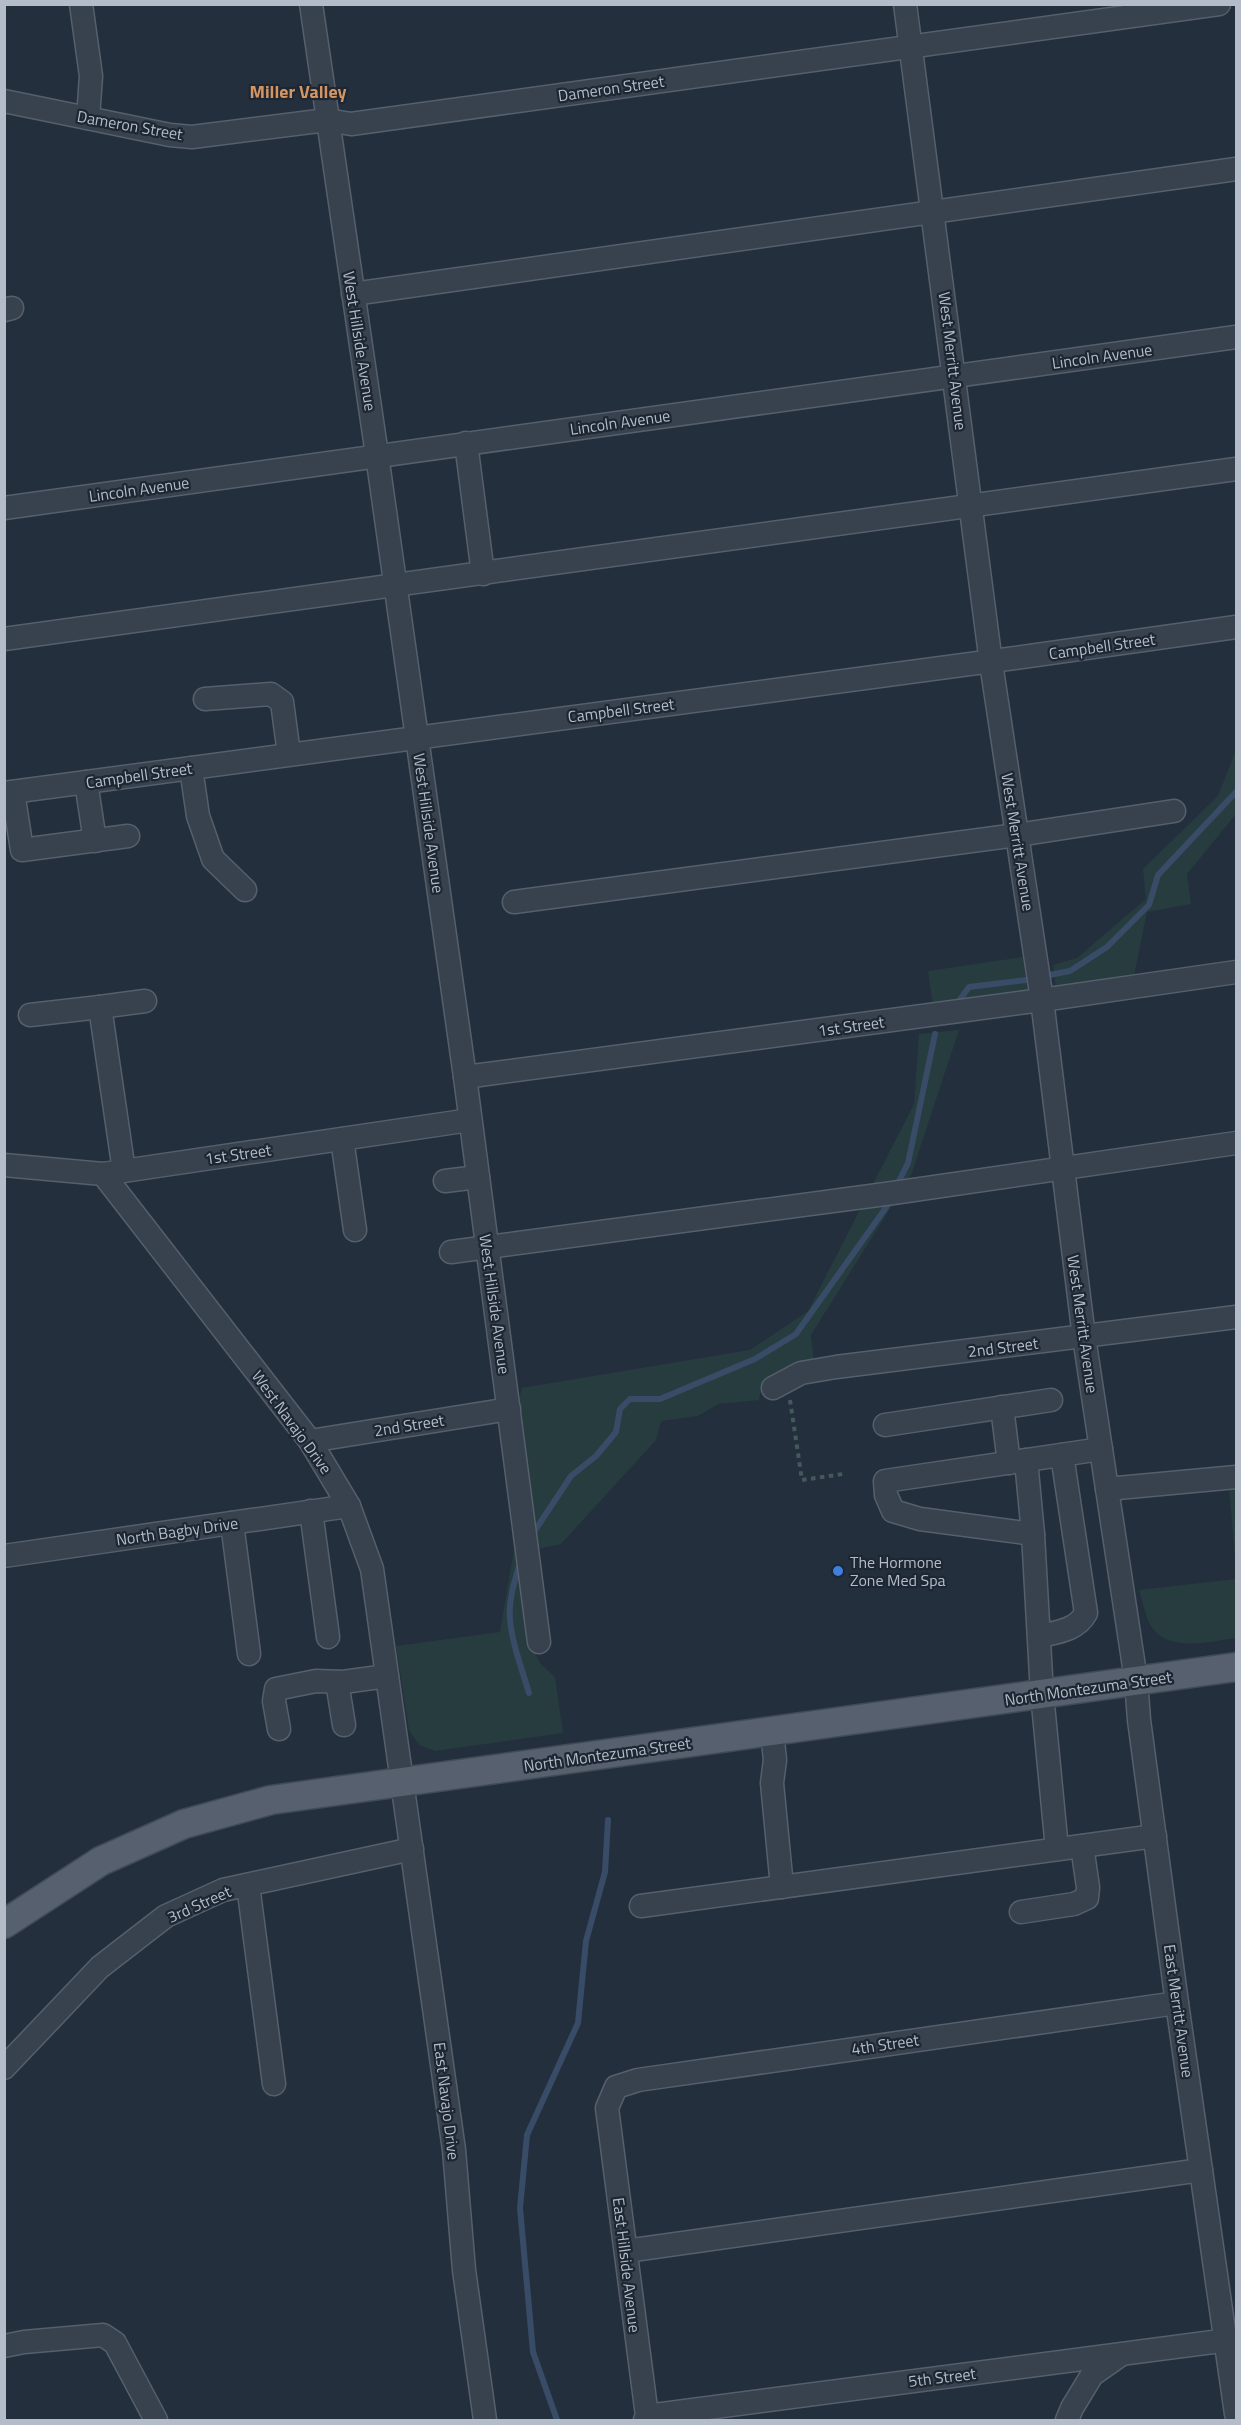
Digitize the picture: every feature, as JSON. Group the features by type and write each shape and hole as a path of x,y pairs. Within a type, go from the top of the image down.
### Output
{"main road":[{"name":"North Montezuma Street","path":"4,1924 101,1861 184,1824 270,1800 1236,1667"}],"street":[{"path":"81,4 91,76 88,118"},
{"name":"West Hillside Avenue","path":"311,4 465,1077 538,1642"},
{"name":"West Merritt Avenue","path":"905,4 991,663 1041,997 1084,1338 1136,1680"},
{"name":"Dameron Street","path":"4,101 170,135 192,136 327,120 351,124 1219,4"},
{"path":"353,294 1236,169"},
{"name":"Lincoln Avenue","path":"4,508 377,455 955,378 1236,337"},
{"path":"466,443 483,574"},
{"path":"4,639 1236,469"},
{"name":"Campbell Street","path":"9,792 416,736 991,663 1236,627"},
{"path":"205,699 271,694 282,702 290,754"},
{"path":"191,768 198,816 213,859 245,890"},
{"path":"86,782 95,840"},
{"path":"9,792 22,850 128,836"},
{"path":"514,902 1017,835 1174,811"},
{"name":"1st Street","path":"465,1077 1236,972"},
{"path":"30,1015 145,1001"},
{"path":"100,1007 113,1173"},
{"name":"1st Street","path":"4,1165 113,1173 470,1120"},
{"path":"342,1139 355,1230"},
{"path":"452,1252 1063,1169 1236,1143"},
{"name":"West Navajo Drive","path":"113,1173 310,1441 349,1506 372,1569 403,1782"},
{"path":"445,1181 478,1177"},
{"name":"2nd Street","path":"781,1391 801,1373 1236,1317"},
{"path":"885,1425 1052,1400"},
{"path":"1002,1407 1018,1461 1033,1534 1042,1694 1058,1850"},
{"name":"2nd Street","path":"310,1441 508,1409"},
{"path":"1033,1534 920,1519 893,1511 886,1495 885,1481 1101,1449"},
{"path":"1040,1636 1069,1629 1081,1622 1086,1613 1062,1455"},
{"path":"1107,1489 1236,1477"},
{"name":"North Bagby Drive","path":"4,1556 349,1506"},
{"path":"311,1511 328,1637"},
{"path":"232,1523 249,1654"},
{"path":"279,1729 274,1701 276,1689 316,1681 337,1682 387,1676"},
{"name":"East Merritt Avenue","path":"1136,1680 1139,1720 1201,2170 1231,2340 1236,2414"},
{"path":"337,1682 344,1725"},
{"path":"772,1732 775,1760 772,1783 782,1887"},
{"name":"East Navajo Drive","path":"403,1782 454,2150 464,2270 485,2421"},
{"path":"641,1906 1155,1836"},
{"path":"1021,1912 1074,1904 1087,1898 1088,1887 1082,1846"},
{"name":"3rd Street","path":"4,2068 100,1966 166,1916 223,1890 412,1849"},
{"path":"248,1885 274,2084"},
{"name":"4th Street","path":"608,2108 616,2087 638,2080 1177,2003"},
{"name":"East Hillside Avenue","path":"608,2108 646,2418"},
{"path":"626,2251 1201,2170"},
{"path":"4,2346 103,2335 115,2343 156,2421"},
{"name":"5th Street","path":"646,2418 1231,2340"},
{"path":"1067,2421 1072,2408 1092,2375 1123,2354"}],"path":[{"path":"781,1391 802,1480 843,1474"}],"green space":[{"path":"1236,750 1236,814 1187,874 1191,904 1147,912 1134,976 1056,991 1053,965 1077,958 1146,899 1143,869 1218,796"},
{"path":"1023,957 1028,995 933,1007 928,971"},
{"path":"959,1030 911,1175 811,1335 814,1362 772,1379 761,1391 759,1400 718,1404 698,1416 661,1421 656,1440 561,1544 536,1549 515,1411 522,1388 750,1350 808,1311 914,1104 919,1034"},
{"path":"1236,1487 1236,1567 1229,1488"},
{"path":"516,1538 530,1641 540,1663 555,1677 563,1733 435,1751 419,1745 409,1730 396,1646 500,1632"},
{"path":"1236,1579 1236,1638 1212,1642 1174,1642 1163,1637 1154,1630 1147,1618 1139,1590"}],"waterway":[{"path":"1044,976 1070,971 1107,947 1149,905 1158,875 1236,792"},
{"path":"959,1001 969,987 1034,979"},
{"path":"896,1187 908,1163 935,1034"},
{"path":"532,1535 571,1476 596,1456 616,1432 620,1409 630,1399 660,1399 755,1359 796,1334 891,1199"},
{"path":"520,1563 511,1598 510,1619 515,1647 529,1693"},
{"path":"557,2420 533,2352 520,2208 527,2135 578,2023 586,1941 605,1872 608,1820"}],"place":[{"name":"The Hormone Zone Med Spa","path":"838,1571"}],"district":[{"name":"Miller Valley","path":"298,92"}]}
